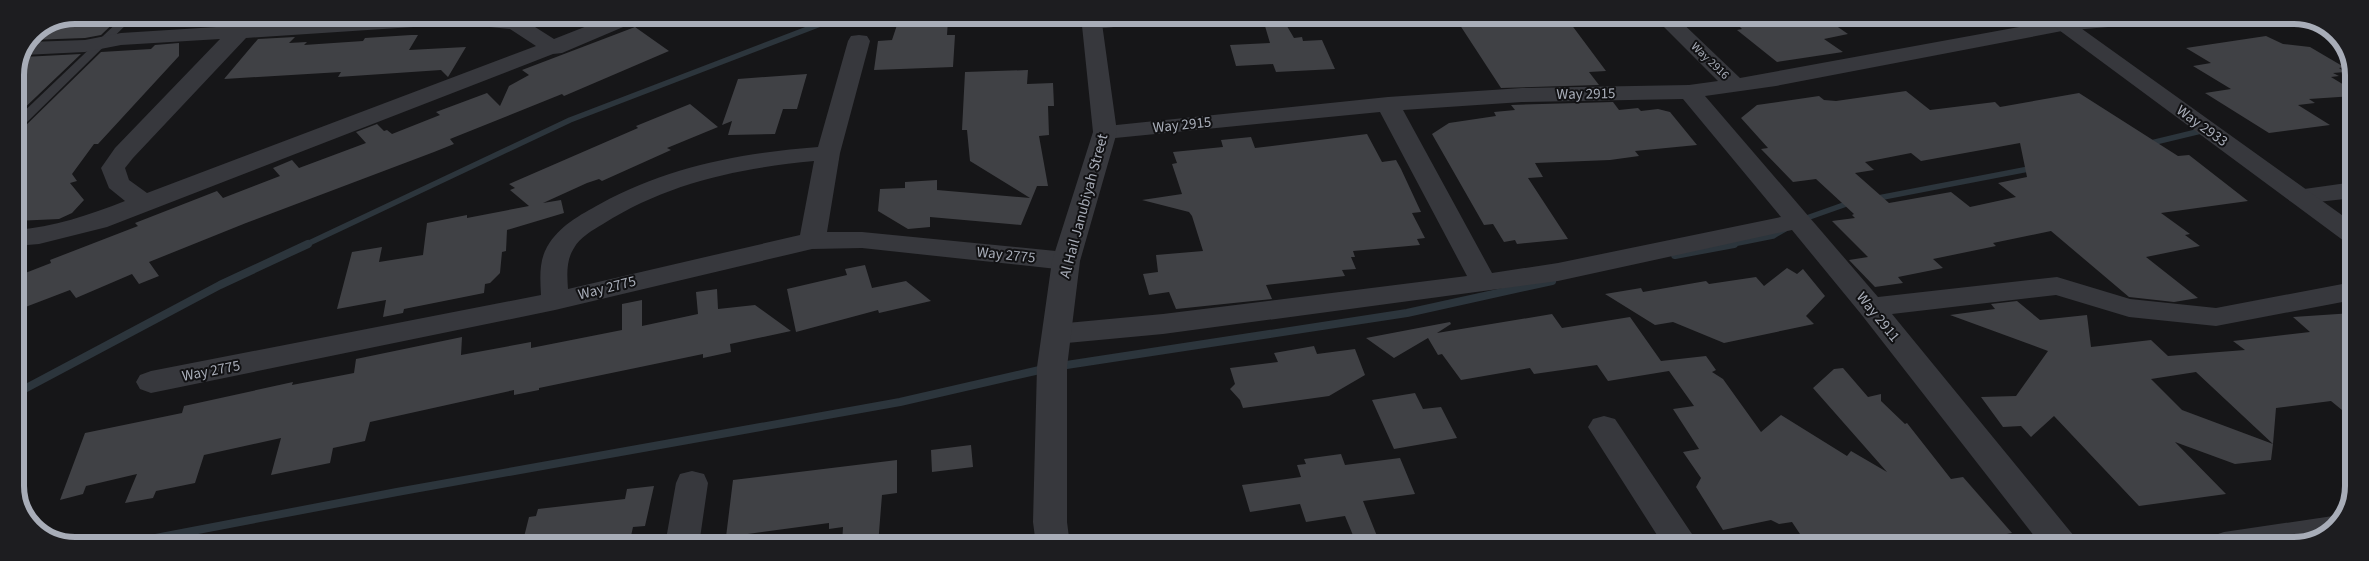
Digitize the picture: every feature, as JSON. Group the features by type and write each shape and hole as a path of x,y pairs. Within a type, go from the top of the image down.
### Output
{"street":[{"path":"31,49 71,47 104,42 240,31 358,24"},
{"path":"517,24 554,48"},
{"path":"24,237 73,229 554,48 613,24"},
{"name":"Al Hail Janubiyah Street","path":"1052,537 1050,522 1052,367 1056,334 1066,261 1105,132 1093,24"},
{"name":"Way 2916","path":"1671,24 1735,85"},
{"name":"Way 2915","path":"1105,132 1388,104 1522,95 1689,92 1735,85 2041,24"},
{"name":"Way 2933","path":"2060,24 2345,229"},
{"path":"143,203 118,183 114,168 124,153 240,31"},
{"path":"812,241 828,153 859,40"},
{"name":"Way 2911","path":"1689,92 1871,306 2055,537"},
{"path":"1388,104 1484,283"},
{"path":"555,301 554,262 561,244 586,223 622,201 673,181 733,163 828,153"},
{"path":"2299,196 2345,191"},
{"path":"1056,334 1163,324 1558,272 1798,222"},
{"name":"Way 2775","path":"151,382 555,301 812,241 862,240 1066,261"},
{"path":"1871,306 2057,286 2129,308 2216,317 2345,293"},
{"path":"1604,427 1677,537"},
{"path":"683,537 692,483"},
{"path":"2282,537 2317,531"}],"lane":[{"path":"24,118 122,24"}],"building":[{"path":"113,24 101,35 85,38 38,40 47,32 65,25"},
{"path":"897,24 948,24 947,35 955,35 953,67 874,70 878,41 892,40"},
{"path":"1264,24 1286,24 1294,38 1302,37 1303,41 1322,40 1335,69 1276,72 1273,64 1236,66 1230,45 1270,43"},
{"path":"1459,24 1571,24 1606,71 1589,72 1599,85 1501,88"},
{"path":"1737,24 1834,24 1848,34 1824,39 1843,52 1777,62 1737,30 1742,29"},
{"path":"635,27 669,51 564,96 562,94 450,139 454,144 149,262 159,276 139,284 132,274 76,298 70,290 24,308 24,274 51,263 50,260 138,226 135,223 217,191 223,198 280,176 273,168 292,160 299,168 366,143 356,132 377,124 384,131 387,130 392,134 440,115 436,112 487,93 500,106 509,86 529,75 522,70"},
{"path":"418,35 409,50 466,47 448,77 441,70 338,77 341,72 224,79 258,39 295,37 289,43 307,42 304,45 363,41 365,38"},
{"path":"2266,36 2283,44 2310,47 2344,67 2339,68 2345,72 2333,73 2339,76 2331,77 2345,86 2345,97 2309,99 2315,103 2298,105 2330,125 2269,133 2205,93 2231,89 2193,66 2211,63 2186,48"},
{"path":"179,43 179,56 98,144 94,144 72,174 77,181 70,183 84,200 72,213 59,219 24,221 24,127 101,52 151,49 155,45"},
{"path":"81,54 24,108 24,75 27,57"},
{"path":"1028,70 1027,84 1053,83 1054,106 1048,106 1049,135 1039,136 1048,186 1037,186 1021,225 930,217 930,227 908,229 878,211 880,189 905,188 905,182 937,180 937,190 1030,198 970,161 967,130 962,130 965,72"},
{"path":"807,74 797,109 783,109 775,134 728,135 732,121 722,125 738,79"},
{"path":"1906,91 1930,110 1995,102 2000,107 2079,93 2178,156 2189,155 2248,201 2161,213 2190,234 2185,235 2200,246 2146,257 2198,298 2174,302 2129,297 2051,231 1993,243 1996,246 1933,259 1943,268 1898,277 1903,283 1875,287 1849,260 1868,257 1832,221 1855,218 1852,215 1854,214 1816,179 1793,182 1761,149 1768,148 1741,118 1757,105 1819,96 1824,100 1836,101","holes":["2020,143 2027,177 1998,183 2016,197 1970,207 1951,192 1889,203 1855,173 1874,170 1865,162 1911,153 1921,161"]},
{"path":"1613,102 1619,110 1638,108 1641,111 1658,109 1670,112 1697,145 1635,151 1639,156 1610,160 1535,163 1543,177 1528,178 1568,239 1517,244 1515,240 1504,242 1493,224 1484,225 1432,134 1449,123 1496,116 1494,112 1515,110 1511,105"},
{"path":"690,104 718,127 667,148 671,150 602,181 599,179 587,183 543,203 561,200 564,213 507,230 506,251 502,252 500,273 490,283 485,284 484,293 404,309 403,313 383,317 386,300 337,309 352,252 382,247 379,262 423,255 427,223 467,215 467,218 529,206 510,190 515,188 509,184 638,128 636,126"},
{"path":"1367,134 1382,162 1396,160 1401,169 1421,212 1412,213 1425,238 1417,239 1420,245 1353,251 1355,257 1351,257 1356,269 1342,270 1345,276 1266,285 1272,299 1176,309 1169,292 1149,295 1143,274 1158,272 1156,255 1203,251 1189,212 1142,200 1182,194 1172,164 1177,163 1173,152 1223,147 1221,140 1251,137 1255,148"},
{"path":"865,265 872,288 906,281 931,301 879,313 878,310 796,332 787,289 847,275 845,269"},
{"path":"1787,268 1797,274 1803,269 1825,296 1806,316 1814,324 1724,343 1673,322 1655,325 1605,294 1641,288 1643,292 1706,281 1709,284 1756,277 1764,286"},
{"path":"717,289 718,309 755,305 791,331 730,344 731,352 703,358 703,354 539,388 539,390 514,395 514,390 370,422 365,441 333,448 330,463 271,475 281,438 204,455 195,483 156,491 153,498 125,503 137,474 86,486 83,494 60,500 85,433 182,413 184,406 293,382 292,385 354,373 356,359 462,337 461,355 531,342 531,348 622,330 622,304 642,300 642,326 698,314 696,292"},
{"path":"2017,301 2040,320 2087,315 2091,347 2151,340 2168,356 2245,350 2233,341 2310,332 2293,317 2345,314 2345,412 2331,401 2276,408 2273,444 2271,460 2235,464 2175,442 2226,494 2139,506 2054,416 2031,437 2021,426 2003,427 1981,397 2016,396 2048,351 1950,315 1995,309 1991,304","holes":["2196,372 2273,444 2182,410 2151,379"]},
{"path":"1552,314 1562,328 1630,317 1661,361 1706,356 1716,370 1712,372 1723,379 1761,432 1781,415 1847,456 1851,451 1887,472 1813,388 1834,369 1843,368 1868,397 1881,394 1881,401 1905,424 1907,423 1951,479 1963,477 2012,533 1991,537 1802,537 1792,522 1779,524 1771,520 1723,530 1696,487 1701,478 1683,452 1699,449 1673,409 1694,406 1669,371 1608,381 1597,365 1534,374 1530,368 1461,380 1442,354 1438,355 1428,338 1394,358 1366,338 1450,322 1451,324 1437,333"},
{"path":"1314,346 1317,354 1355,349 1365,375 1329,396 1243,408 1240,400 1230,389 1235,384 1230,368 1278,362 1274,353"},
{"path":"1415,393 1423,409 1441,407 1457,438 1394,449 1372,400"},
{"path":"971,445 973,467 932,472 931,450"},
{"path":"1341,454 1345,465 1400,458 1415,494 1363,501 1377,537 1354,537 1345,516 1306,522 1300,504 1250,512 1242,485 1301,477 1297,465 1306,464 1304,459"},
{"path":"897,460 897,493 882,495 879,537 842,537 843,527 829,529 829,523 726,537 733,480"},
{"path":"654,486 645,526 633,527 631,537 524,537 529,517 536,516 538,509 625,499 627,489"}],"waterway":[{"path":"305,245 570,120 821,24"},
{"path":"2147,144 2205,130"},
{"path":"1873,199 2034,168"},
{"path":"1801,220 1852,202"},
{"path":"1728,245 1773,236 1785,229"},
{"path":"24,389 220,285 308,244"},
{"path":"1675,255 1734,244"},
{"path":"1060,366 1407,313 1552,281"},
{"path":"161,537 397,492 900,402 1044,369"}]}
